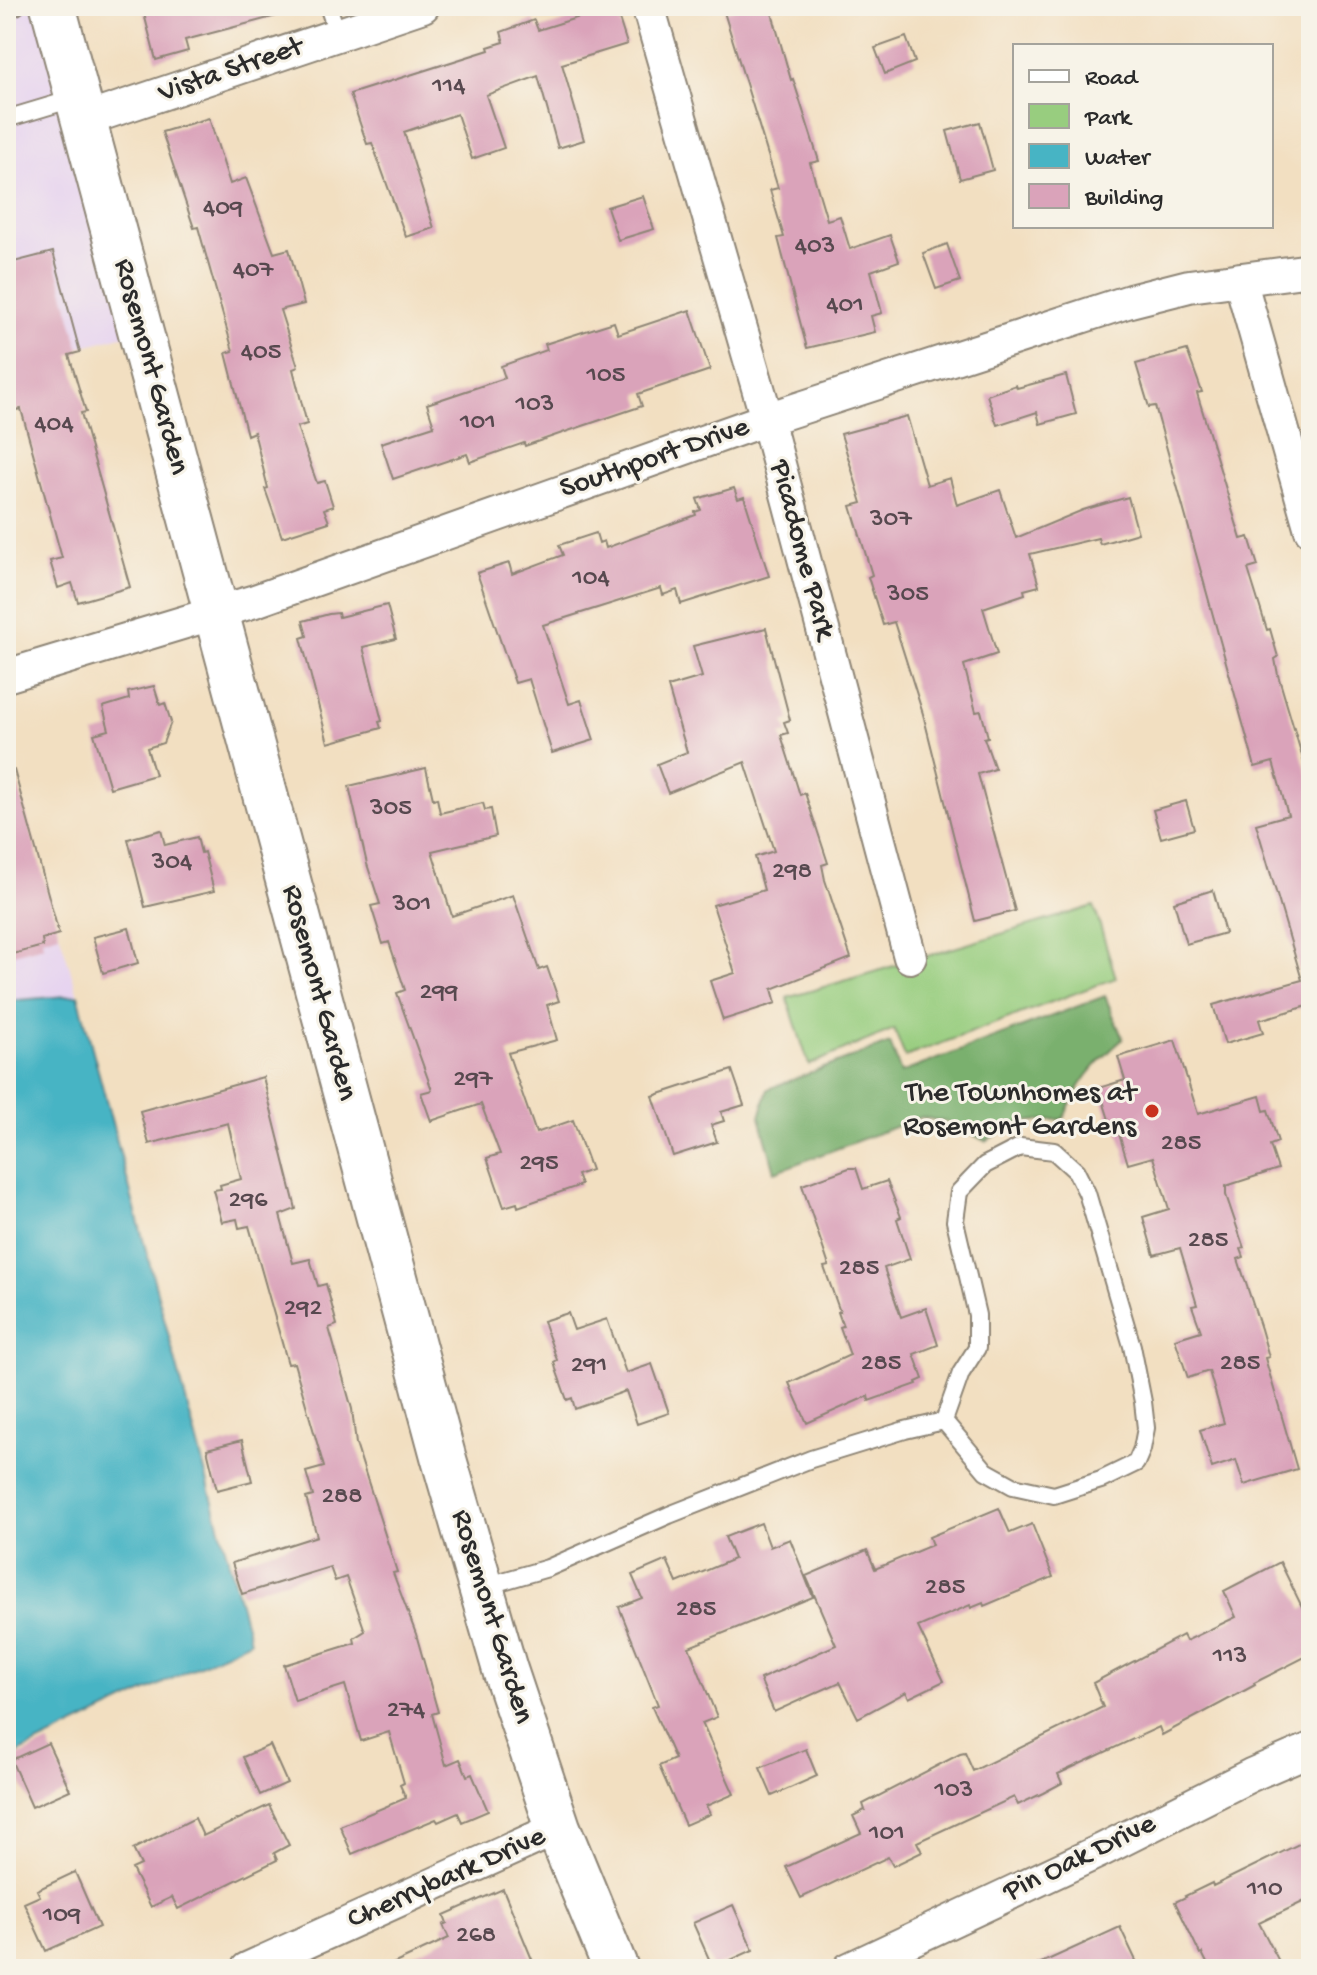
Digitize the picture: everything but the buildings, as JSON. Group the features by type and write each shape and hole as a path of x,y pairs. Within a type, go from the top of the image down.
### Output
{"street":[{"name":"Rosemont Garden","path":"53,6 481,1588 558,1828 616,1969"},
{"name":"Vista Street","path":"81,109 333,20 423,6"},
{"name":"Picadome Park","path":"648,6 767,419 910,957"},
{"name":"Southport Drive","path":"6,676 215,612 767,419 1130,301 1189,286 1311,270"},
{"path":"1240,279 1311,530"},
{"name":"Pin Oak Drive","path":"849,1969 1311,1749"},
{"name":"Cherrybark Drive","path":"247,1969 558,1828"}],"lane":[{"path":"6,11 16,6"},
{"path":"6,119 81,109"},
{"path":"1020,1147 1054,1151 1076,1171 1087,1193 1132,1346 1146,1428 1142,1449 1136,1463 1101,1480 1054,1495 1013,1486 986,1471 944,1421 961,1373 977,1348 977,1315 955,1221 959,1192 985,1165 1020,1147"},
{"path":"481,1588 548,1568 669,1515 811,1459 944,1421"}],"shaded area":[{"path":"6,6 53,6 140,331 6,367"},
{"path":"6,757 78,995 6,1001"}],"green space":[{"path":"1094,906 1116,978 905,1057 894,1029 809,1065 787,998"},
{"path":"1105,996 1123,1039 1088,1075 1063,1119 1020,1122 985,1141 951,1123 921,1117 775,1172 760,1117 768,1089 890,1043 901,1073"}],"water":[{"path":"78,995 250,1641 6,1759 6,1001"}],"place":[{"name":"The Townhomes at Rosemont Gardens","path":"1152,1111"}]}
